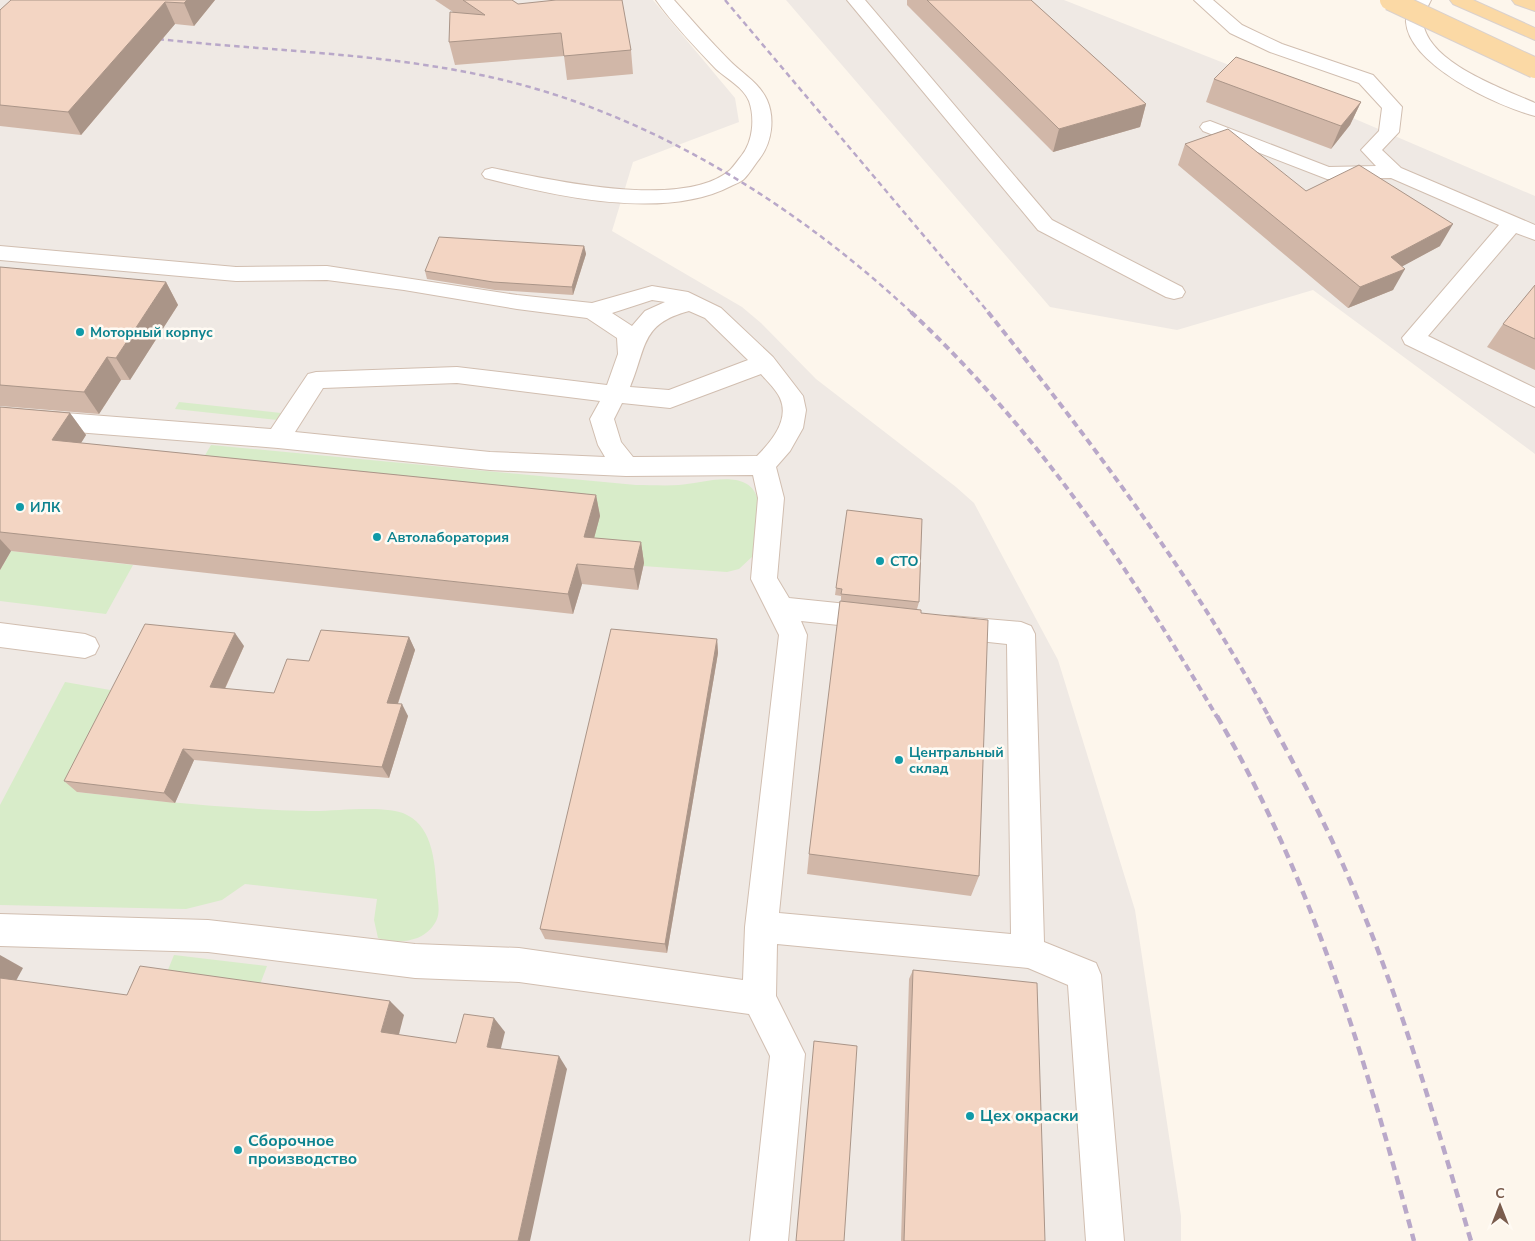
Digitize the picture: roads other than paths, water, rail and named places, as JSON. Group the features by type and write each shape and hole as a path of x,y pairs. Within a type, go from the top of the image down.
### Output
{"main road":[{"path":"1390,0 1535,68"},
{"path":"1459,0 1535,35"},
{"path":"1521,0 1535,6"}],"street":[{"path":"492,174 611,194 661,198 710,188 734,178 750,162 762,136 763,116 757,98 742,81 722,64 665,0"},
{"path":"856,0 1045,225 1174,292"},
{"path":"1203,0 1236,29 1244,33 1276,48 1366,79 1392,106 1389,132 1371,150 1394,172 1535,233"},
{"path":"1422,0 1414,17 1415,28 1429,51 1457,74 1535,110"},
{"path":"1210,127 1327,173 1394,172"},
{"path":"1513,223 1413,338 1535,398"},
{"path":"0,253 236,274 327,273 404,283 516,302 593,312 627,334 632,348"},
{"path":"0,417 278,439 490,461 626,467 763,465 783,445 793,421 793,400 765,363 713,313 680,297 652,293 616,302 593,312"},
{"path":"626,467 610,445 602,419 615,394 642,324 662,311 689,303"},
{"path":"278,439 316,380 457,375 670,399 765,363"},
{"path":"763,465 771,498 764,579 781,608 793,635 761,927 759,999 788,1054 769,1241"},
{"path":"781,608 1021,634 1028,952"},
{"path":"0,635 85,646"},
{"path":"761,927 1028,952 1084,975 1105,1241"},
{"path":"0,930 208,936 415,961 519,965 759,999"}],"railway":[{"path":"725,0 989,313"},
{"path":"149,38 363,57 448,69 490,77 549,93 606,113 662,138 716,167 768,199 818,235 912,313"},
{"path":"988,312 1064,409 1137,508 1206,611 1269,717"},
{"path":"912,313 999,404 1078,503 1150,608 1217,717"},
{"path":"1217,716 1251,778 1281,841 1333,972 1356,1038 1414,1241"},
{"path":"1268,716 1327,829 1375,942 1419,1069 1471,1241"}],"place":[{"name":"Моторный корпус","path":"80,332"},
{"name":"ИЛК","path":"20,507"},
{"name":"Автолаборатория","path":"377,537"},
{"name":"СТО","path":"880,561"},
{"name":"Центральный склад","path":"899,760"},
{"name":"Цех окраски","path":"970,1116"},
{"name":"Сборочное производство","path":"238,1150"}]}
